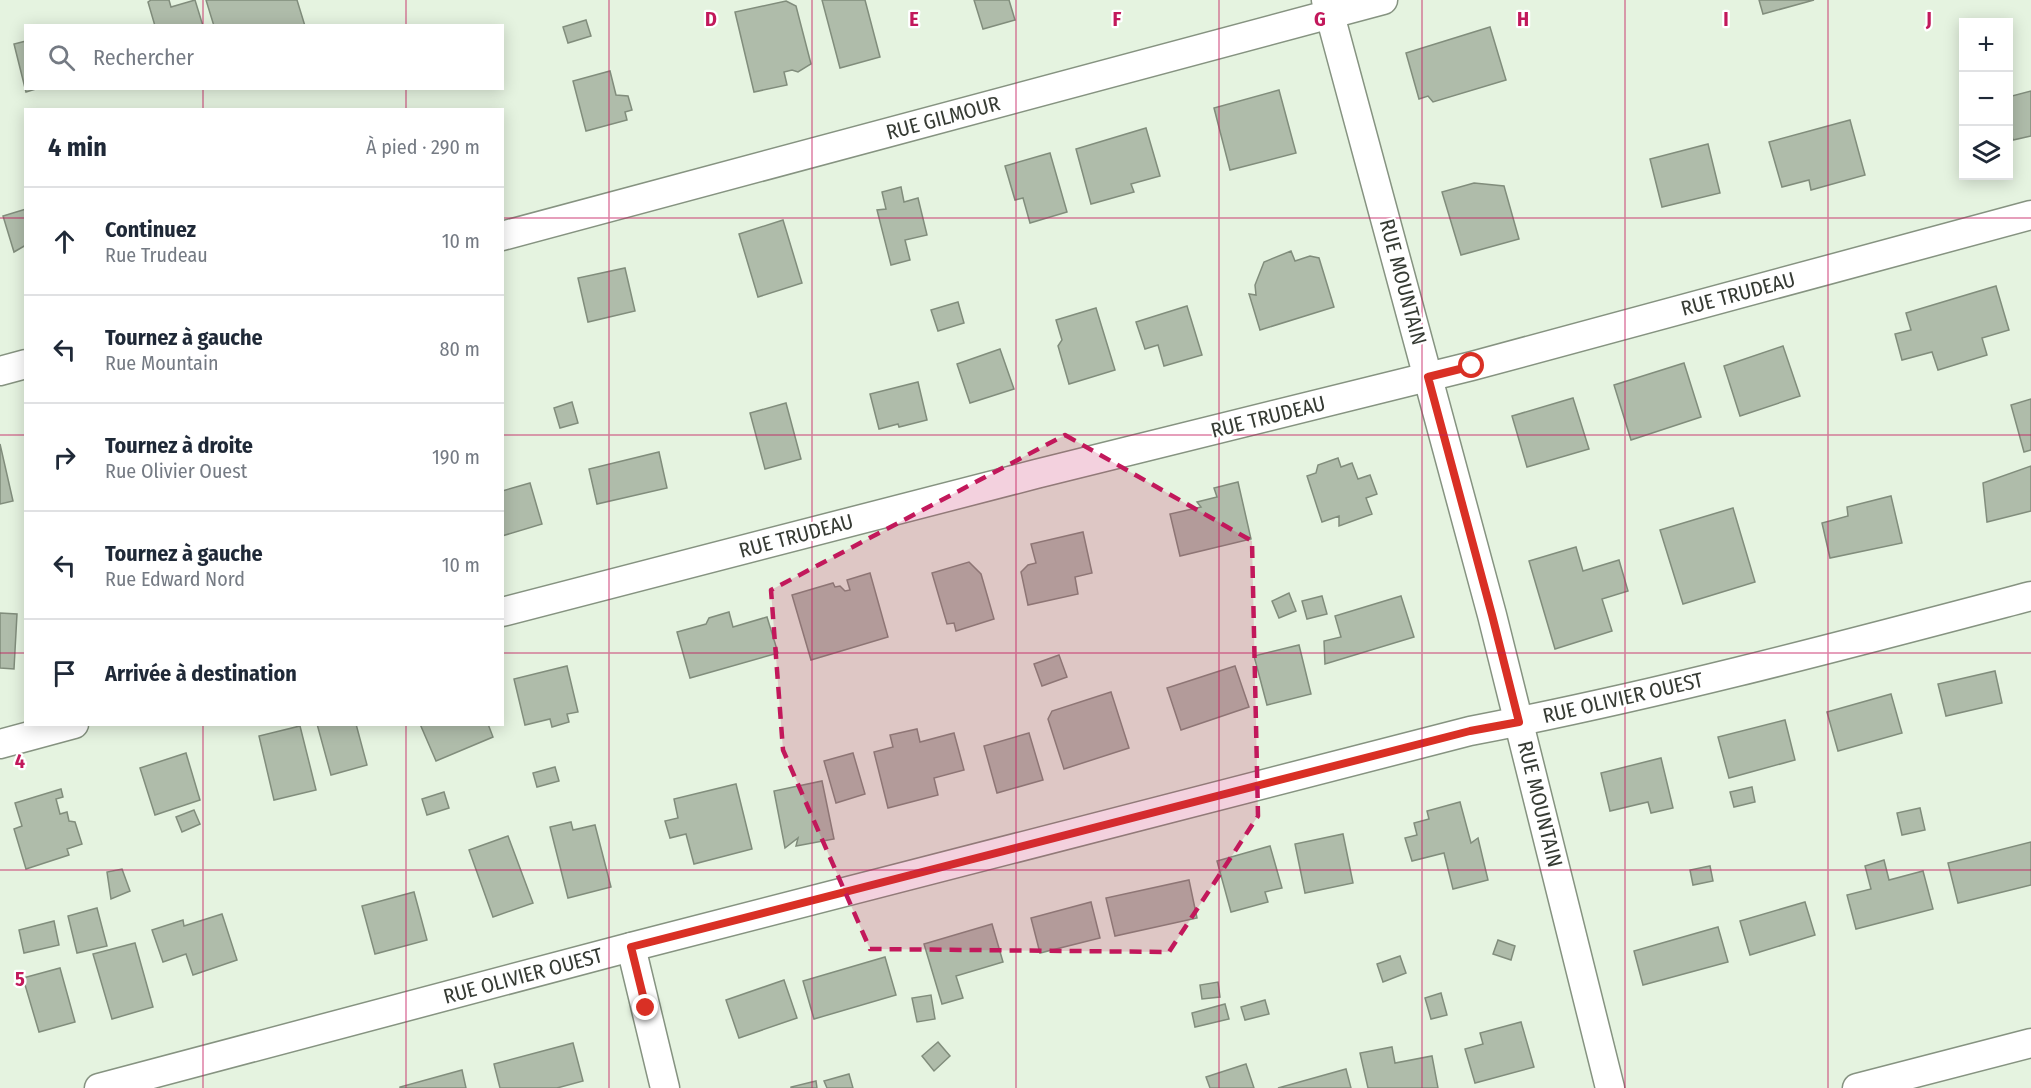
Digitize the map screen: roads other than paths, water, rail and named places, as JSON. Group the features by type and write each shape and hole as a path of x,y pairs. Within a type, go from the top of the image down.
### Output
{"street":[{"name":"RUE GILMOUR","path":"504,235 1328,7 1383,0"},
{"name":"RUE MOUNTAIN","path":"1328,7 1492,615 1610,1088"},
{"name":"RUE TRUDEAU","path":"504,611 1048,471 1428,377 2031,215"},
{"path":"0,371 24,365"},
{"name":"RUE OLIVIER OUEST","path":"99,1088 631,947 1470,731 1560,714 2031,596"},
{"path":"0,744 67,726"},
{"path":"631,947 665,1088"},
{"path":"1857,1088 2031,1042"}]}
